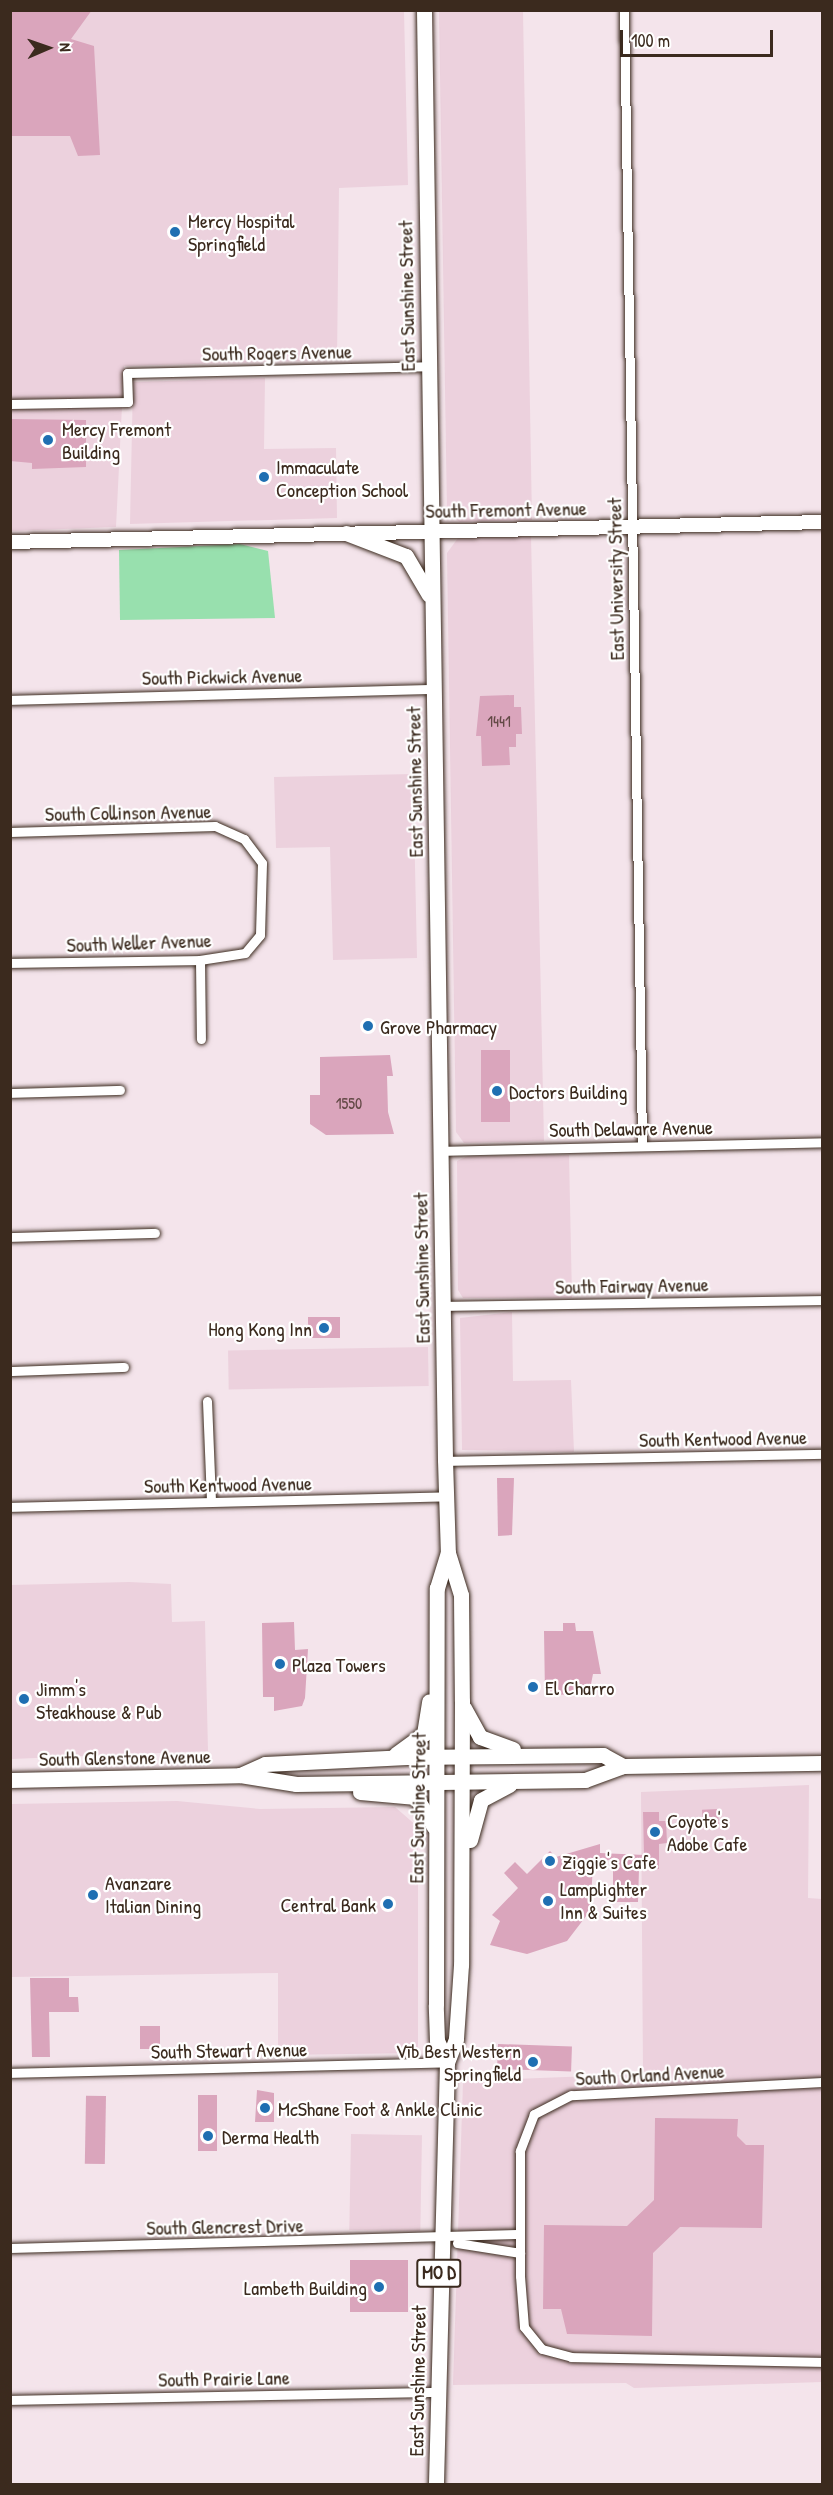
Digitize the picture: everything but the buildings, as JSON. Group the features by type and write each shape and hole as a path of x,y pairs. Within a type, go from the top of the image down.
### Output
{"main road":[{"name":"East Sunshine Street","path":"424,10 445,1461 448,1553 460,1587 462,1701 461,1965 456,2039 447,2062 440,2240 436,2484"},
{"name":"South Fremont Avenue","path":"10,542 822,522"},
{"path":"346,533 406,556 418,568 432,604"},
{"name":"East Sunshine Street","path":"447,2062 437,2041 439,1757 437,1588 448,1553"},
{"path":"381,1758 410,1750 428,1725 430,1616 437,1588"},
{"path":"462,1701 475,1732 493,1746 576,1749 589,1755"},
{"name":"South Glenstone Avenue","path":"240,1775 265,1764 381,1758 603,1755 623,1766"},
{"name":"South Glenstone Avenue","path":"10,1780 240,1775 296,1784 585,1780 623,1766 822,1763"},
{"path":"461,1965 475,1811 495,1789 528,1780"},
{"path":"296,1784 317,1792 416,1797 431,1815 438,1847"}],"street":[{"name":"East University Street","path":"624,10 642,1146"},
{"name":"South Rogers Avenue","path":"10,404 128,402 127,373 428,366"},
{"name":"South Pickwick Avenue","path":"10,699 434,689"},
{"name":"South Collinson Avenue","path":"10,832 215,826 244,839 262,863 260,935"},
{"name":"South Weller Avenue","path":"10,963 200,960 245,953 260,935"},
{"path":"200,960 201,1039"},
{"path":"10,1093 120,1090"},
{"name":"South Delaware Avenue","path":"440,1151 822,1142"},
{"path":"10,1237 155,1233"},
{"name":"South Fairway Avenue","path":"443,1306 822,1300"},
{"path":"10,1371 124,1367"},
{"path":"207,1401 211,1502"},
{"name":"South Kentwood Avenue","path":"445,1461 822,1454"},
{"name":"South Kentwood Avenue","path":"10,1507 446,1497"},
{"name":"South Stewart Avenue","path":"10,2073 447,2062"},
{"name":"South Orland Avenue","path":"822,2082 571,2095 534,2114 520,2151 520,2253 524,2327 542,2349 571,2357 822,2362"},
{"path":"440,2240 520,2234"},
{"path":"440,2240 520,2253"},
{"name":"South Glencrest Drive","path":"10,2248 440,2240"},
{"name":"South Prairie Lane","path":"10,2400 438,2392"}],"shaded area":[{"name":"Mercy Hospital Springfield","path":"10,11 404,11 408,185 339,188 337,360 124,366 116,527 11,531"},
{"path":"439,11 523,11 532,520 460,522 447,513"},
{"path":"265,378 264,449 336,448 337,518 130,524 133,382"},
{"path":"531,535 544,1141 464,1143 456,1132 447,553 458,538"},
{"path":"413,774 417,958 333,960 330,847 276,848 274,777"},
{"path":"569,1155 572,1298 463,1298 458,1290 457,1161 468,1156"},
{"path":"512,1312 513,1381 571,1380 574,1452 462,1450 460,1318"},
{"path":"428,1347 429,1386 229,1389 228,1350"},
{"path":"129,1582 171,1584 172,1622 205,1621 208,1751 11,1759 11,1585"},
{"path":"809,1785 808,1898 822,1899 822,2382 634,2388 626,2383 453,2385 463,2081 643,2074 641,1792"},
{"path":"177,1801 260,1809 395,1807 418,1827 418,2053 278,2055 278,1973 11,1977 11,1804"},
{"path":"351,2134 422,2135 420,2231 349,2230"}],"green space":[{"path":"240,544 268,551 275,618 120,620 119,550"}],"place":[{"name":"Mercy Hospital Springfield","path":"175,232"},
{"name":"Mercy Fremont Building","path":"48,440"},
{"name":"Immaculate Conception School","path":"264,477"},
{"name":"Grove Pharmacy","path":"368,1026"},
{"name":"Doctors Building","path":"497,1091"},
{"name":"Hong Kong Inn","path":"324,1328"},
{"name":"Plaza Towers","path":"280,1664"},
{"name":"El Charro","path":"533,1687"},
{"name":"Jimm's Steakhouse & Pub","path":"24,1699"},
{"name":"Coyote's Adobe Cafe","path":"655,1832"},
{"name":"Ziggie's Cafe","path":"550,1861"},
{"name":"Avanzare Italian Dining","path":"93,1895"},
{"name":"Lamplighter Inn & Suites","path":"548,1901"},
{"name":"Central Bank","path":"388,1904"},
{"name":"Vīb Best Western Springfield","path":"533,2062"},
{"name":"McShane Foot & Ankle Clinic","path":"265,2108"},
{"name":"Derma Health","path":"208,2136"},
{"name":"Lambeth Building","path":"379,2287"}]}
